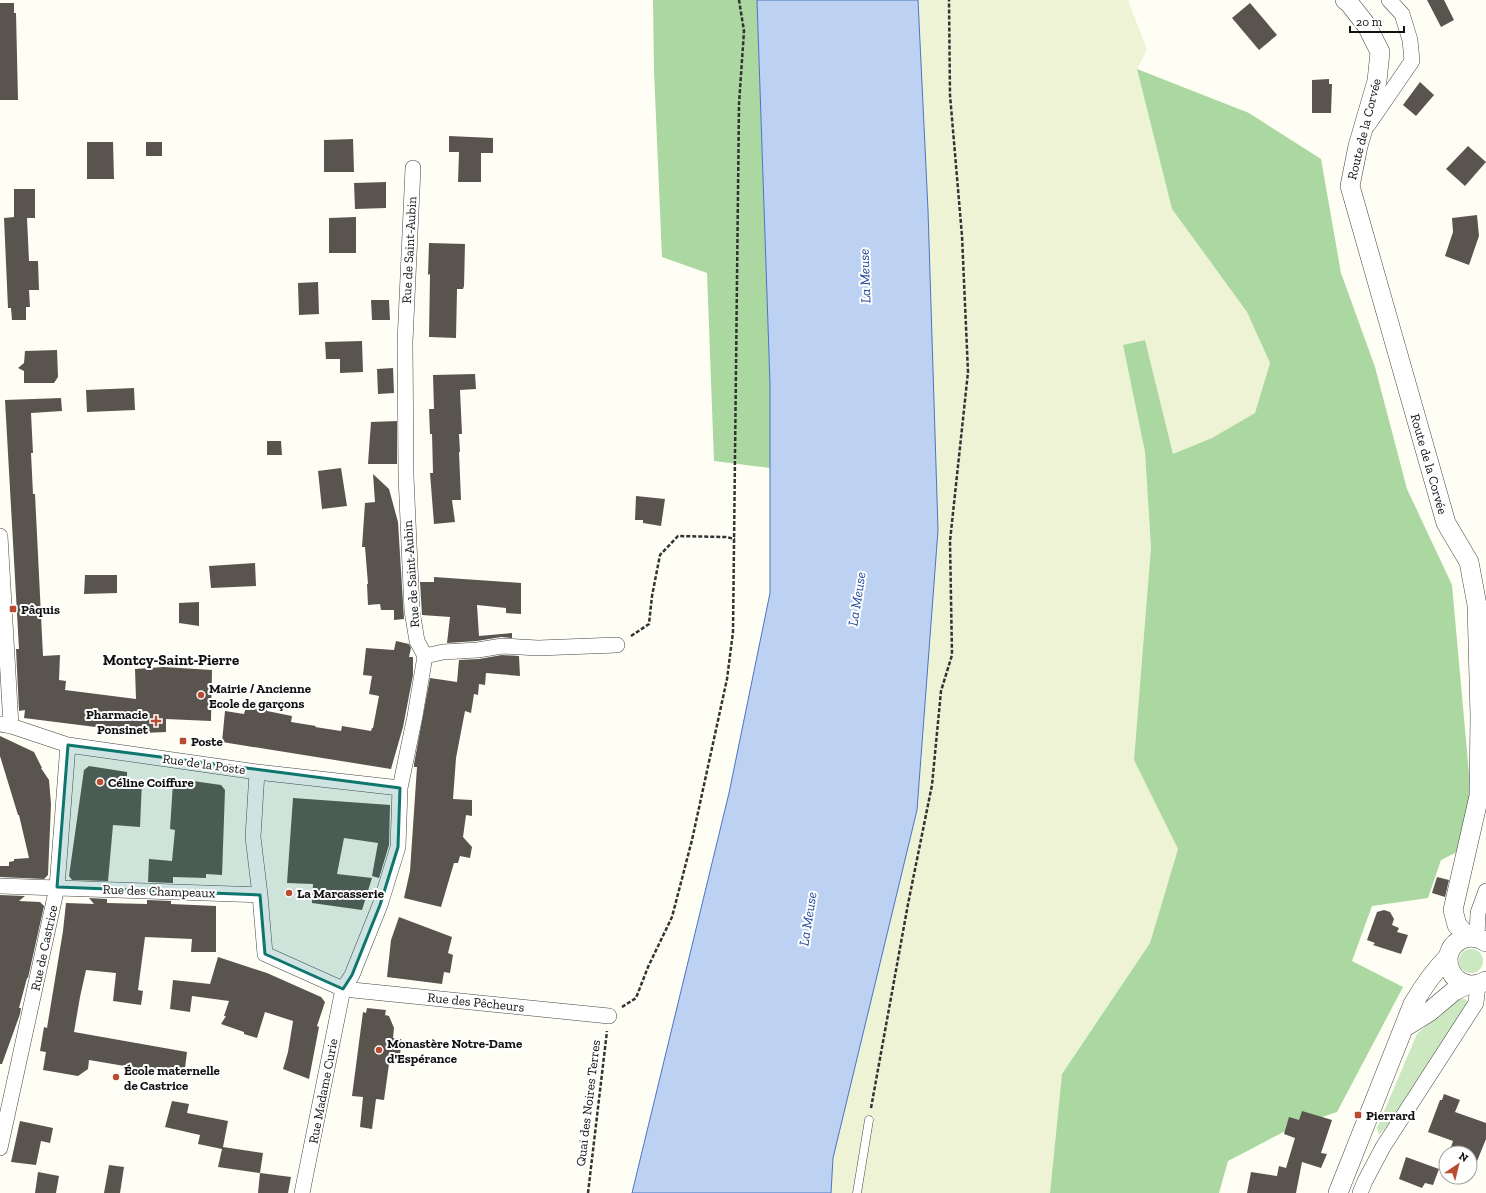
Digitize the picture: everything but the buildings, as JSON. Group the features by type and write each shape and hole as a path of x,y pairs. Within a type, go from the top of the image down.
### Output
{"street":[{"name":"Route de la Corvée","path":"1345,0 1367,26 1380,52 1377,81 1361,134 1350,186 1446,523 1469,562 1477,605 1480,716 1479,796 1453,910 1457,925 1477,939"},
{"path":"1361,134 1412,61 1410,40 1402,14 1389,0"},
{"name":"Rue de Saint-Aubin","path":"413,168 405,342 406,476 412,611 417,641 425,656"},
{"path":"0,536 6,726"},
{"path":"343,989 352,976 380,905 398,847 400,788 415,716 425,656 443,652 478,650 502,646 538,648 617,645"},
{"name":"Rue de la Poste","path":"6,726 68,745 257,772 400,788"},
{"name":"Rue de Castrice","path":"0,1148 57,887 68,745"},
{"path":"257,772 253,837 260,895"},
{"name":"Rue des Champeaux","path":"0,886 260,895"},
{"path":"1477,983 1460,982 1450,972 1448,957 1450,950 1455,944 1477,939 1478,913 1486,891"},
{"name":"Rue des Pêcheurs","path":"260,895 265,954 343,989 609,1016"},
{"path":"1338,1193 1413,1004 1425,984 1437,968 1448,957"},
{"path":"1405,1027 1429,1012 1454,991 1477,983"},
{"path":"1360,1193 1383,1147 1476,1003 1477,983"},
{"name":"Rue Madame Curie","path":"302,1193 343,989"}],"lane":[{"path":"857,1193 869,1120"}],"path":[{"path":"609,1016 636,998 648,966 672,917 692,840 727,679 733,632 739,104 744,31 739,0"},
{"path":"869,1120 908,904 932,785 941,691 952,654 950,541 968,372 962,236 950,95 949,0"},
{"path":"617,645 649,624 652,596 660,555 678,536 735,538"},
{"name":"Quai des Noires Terres","path":"588,1193 609,1016"}],"highlighted area":[{"path":"68,745 400,788 398,847 380,905 352,975 343,989 265,954 260,895 57,887"}],"green space":[{"path":"653,0 757,0 770,384 770,468 714,461 707,273 662,257 654,71"},
{"path":"918,0 1128,0 1147,50 1137,69 1172,209 1247,312 1270,363 1255,413 1212,438 1173,454 1145,340 1123,345 1145,452 1151,547 1134,760 1178,849 1150,943 1062,1074 1050,1193 831,1193 833,1158 928,210"},
{"path":"1137,69 1249,113 1321,159 1341,273 1375,367 1407,489 1452,585 1471,796 1457,852 1441,860 1428,898 1372,906 1352,961 1403,987 1337,1112 1293,1127 1228,1161 1219,1193 1050,1193 1062,1074 1150,943 1178,849 1134,760 1151,547 1145,452 1123,345 1145,340 1173,454 1212,438 1255,413 1270,363 1247,312 1172,209"},
{"path":"1471,949 1476,950 1482,956 1482,966 1476,972 1471,973 1466,972 1460,966 1459,961 1460,956 1466,950"},
{"path":"1454,998 1465,999 1469,1003 1396,1116 1379,1135 1377,1128 1417,1034"}],"water":[{"name":"La Meuse","path":"757,0 918,0 928,210 938,530 917,810 833,1158 831,1193 632,1193 729,793 770,593 770,384"}],"place":[{"name":"Pâquis","path":"13,609"},
{"name":"Mairie / Ancienne Ecole de garçons","path":"201,695"},
{"name":"Pharmacie Ponsinet","path":"156,721"},
{"name":"Poste","path":"183,741"},
{"name":"Céline Coiffure","path":"100,782"},
{"name":"La Marcasserie","path":"289,893"},
{"name":"Monastère Notre-Dame d'Espérance","path":"379,1050"},
{"name":"École maternelle de Castrice","path":"116,1077"},
{"name":"Pierrard","path":"1358,1115"}],"district":[{"name":"Montcy-Saint-Pierre","path":"171,660"}]}
